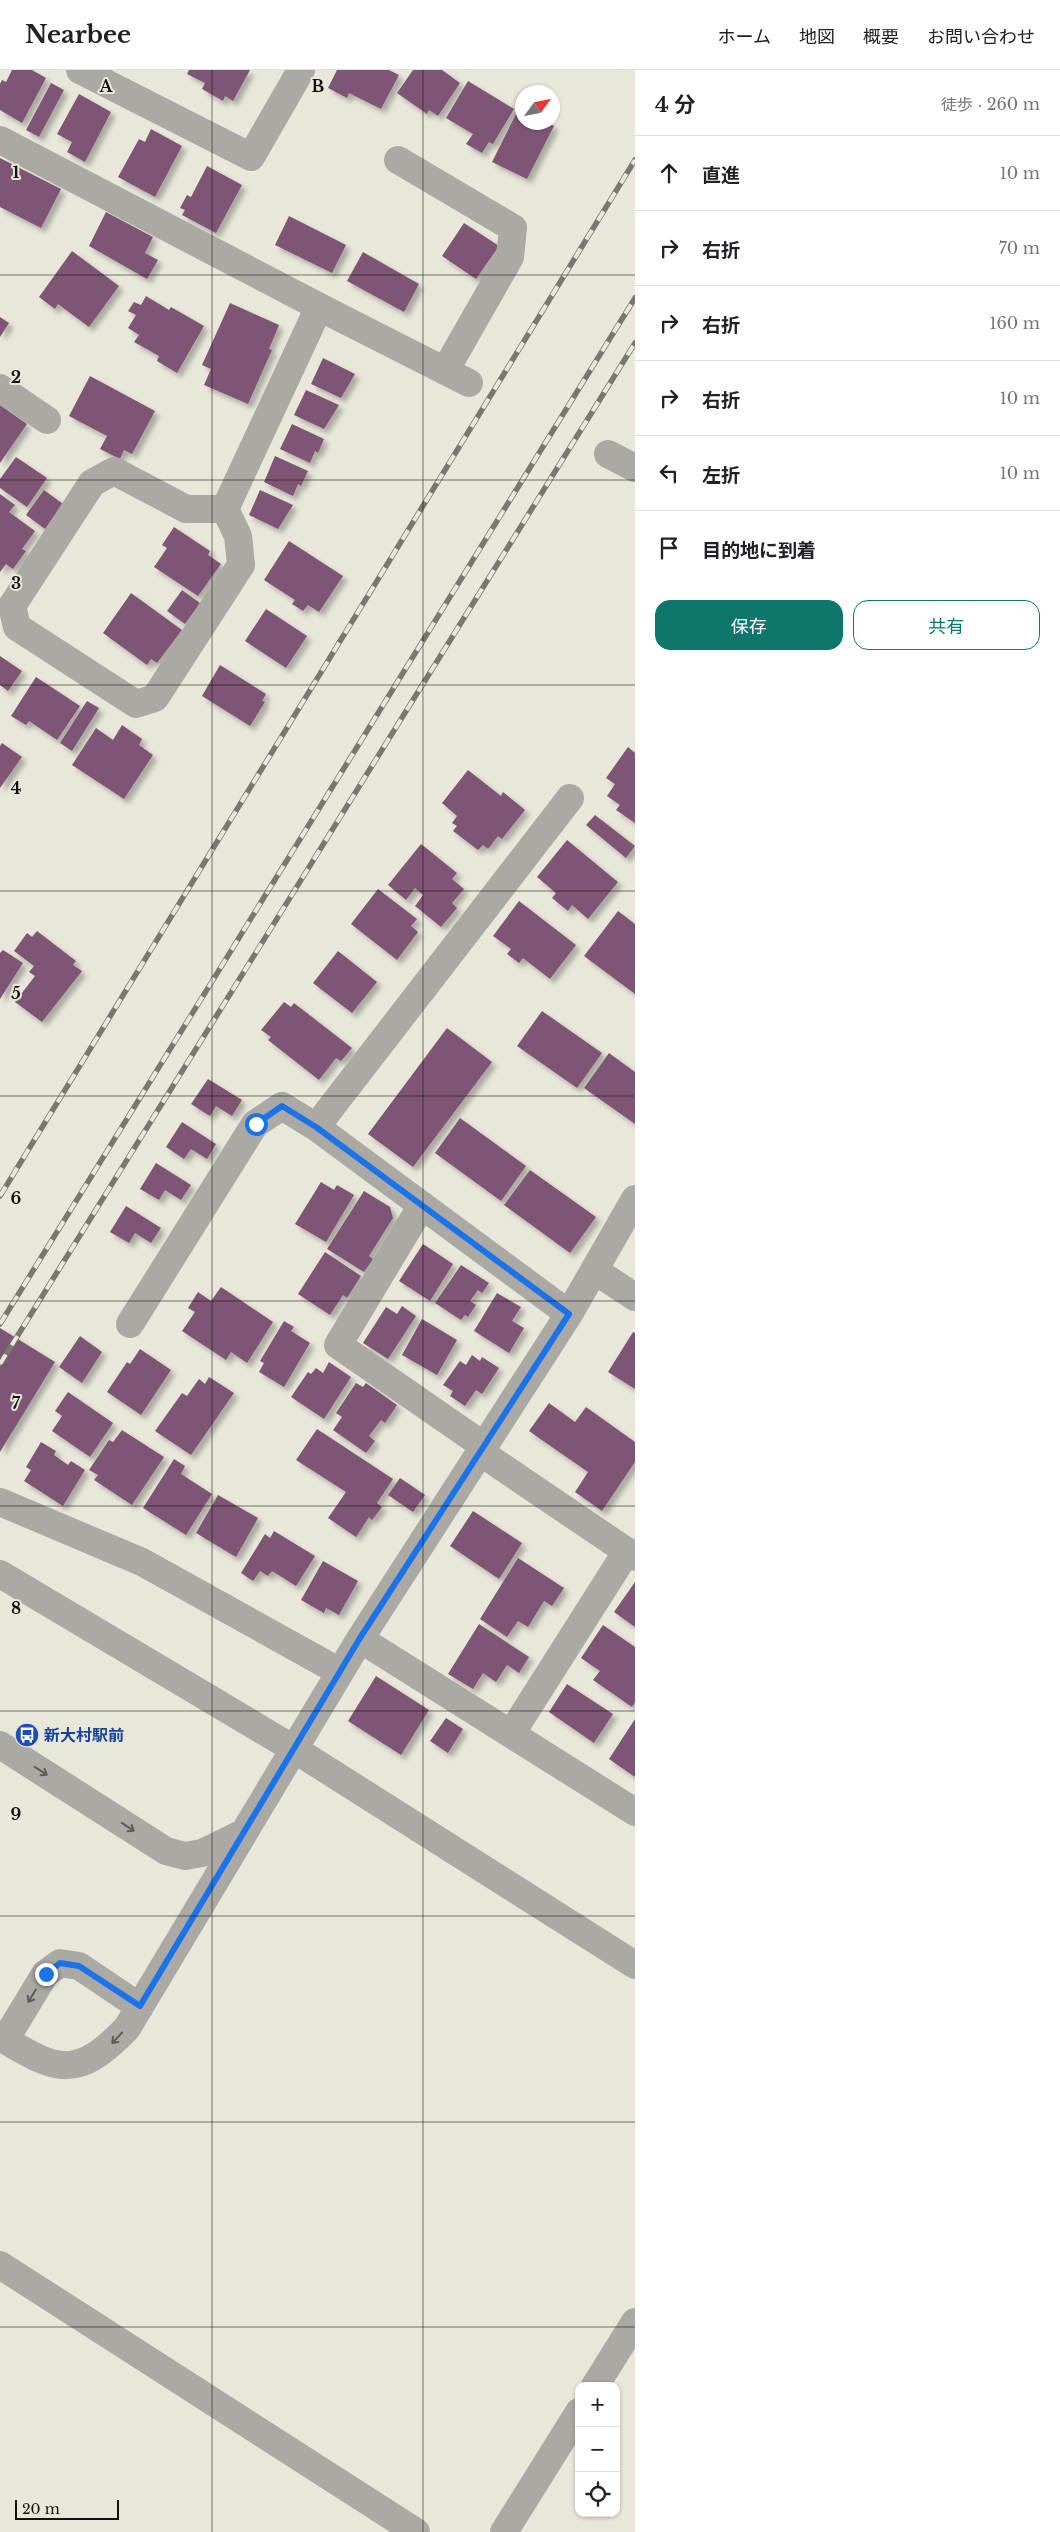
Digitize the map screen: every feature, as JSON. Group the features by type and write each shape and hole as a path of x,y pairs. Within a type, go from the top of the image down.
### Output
{"street":[{"path":"80,70 251,157 300,70"},
{"path":"0,140 319,307 469,383"},
{"path":"398,160 513,228 510,257 445,371"},
{"path":"225,510 319,307"},
{"path":"0,388 47,420"},
{"path":"608,454 635,468"},
{"path":"114,471 186,509 225,510 238,536 241,565 155,698 136,704 17,627 12,606 92,483 114,471"},
{"path":"316,1127 570,798"},
{"path":"130,1324 256,1124 282,1106 316,1127 569,1314"},
{"path":"140,2006 79,1966 60,1963 46,1974 3,2038 38,2060 60,2066 83,2064 107,2049 127,2028 360,1638 569,1314 635,1199"},
{"path":"422,1205 338,1346 631,1554 511,1734"},
{"path":"594,1270 635,1297"},
{"path":"0,1502 142,1562 340,1672"},
{"path":"0,1574 294,1749 635,1965"},
{"path":"360,1638 635,1812"},
{"path":"0,1745 166,1851 186,1856 202,1853 243,1833"},
{"path":"0,2265 416,2532"},
{"path":"598,2382 635,2322"},
{"path":"504,2532 575,2418"}],"building":[{"path":"12,70 32,70 46,78 22,123 0,110 0,84 2,80 6,82"},
{"path":"189,70 250,70 233,101 225,96 223,101 202,89 205,83 187,74"},
{"path":"337,70 389,70 399,75 381,109 349,93 347,98 328,88"},
{"path":"413,70 442,70 460,83 438,116 429,110 427,114 397,93"},
{"path":"468,81 514,109 493,144 489,142 482,153 466,144 473,134 446,118"},
{"path":"51,83 64,90 39,137 26,130"},
{"path":"79,94 111,112 85,162 67,152 72,142 57,134"},
{"path":"515,116 515,130 552,130 527,179 492,162"},
{"path":"151,129 182,146 155,197 118,177 139,139 145,142"},
{"path":"0,158 61,189 41,228 0,207"},
{"path":"207,166 242,185 216,233 182,215 185,210 180,208 187,195 191,197"},
{"path":"106,212 153,237 145,253 158,260 147,279 89,246"},
{"path":"289,216 346,245 332,273 275,245"},
{"path":"464,223 499,246 476,279 442,256"},
{"path":"72,251 119,286 89,327 58,304 55,309 39,297"},
{"path":"363,252 419,284 404,312 347,281"},
{"path":"146,296 169,310 171,307 204,326 177,373 157,361 159,356 134,342 139,335 128,328 136,315 128,311 134,302 141,305"},
{"path":"230,303 279,325 269,349 272,350 248,404 204,385 211,369 202,365"},
{"path":"0,317 9,323 0,337"},
{"path":"323,358 355,374 341,398 311,384"},
{"path":"90,376 155,411 132,454 124,450 120,459 100,449 107,436 69,416"},
{"path":"306,390 339,405 324,429 294,415"},
{"path":"0,405 27,424 0,463"},
{"path":"292,424 324,439 318,453 315,451 310,463 280,449"},
{"path":"275,456 308,471 301,486 298,484 293,496 264,482"},
{"path":"16,457 47,478 27,507 0,488 0,479"},
{"path":"44,490 63,504 45,529 26,515"},
{"path":"260,490 293,505 278,529 249,515"},
{"path":"0,494 15,505 9,512 35,531 22,549 26,551 13,569 6,564 0,572"},
{"path":"174,527 210,551 208,555 221,564 198,596 154,567 167,548 162,545"},
{"path":"289,541 343,576 319,612 308,605 303,611 292,604 295,600 264,580"},
{"path":"182,590 200,603 185,624 167,611"},
{"path":"131,593 182,630 157,663 151,659 147,665 103,633"},
{"path":"266,609 307,636 286,668 245,641"},
{"path":"0,656 22,671 8,691 0,685"},
{"path":"220,665 266,694 262,701 265,702 250,726 202,696"},
{"path":"36,677 80,706 57,740 29,721 26,725 11,716"},
{"path":"87,701 99,708 72,751 60,743"},
{"path":"122,725 142,739 139,745 153,755 124,799 72,765 96,728 113,740"},
{"path":"2,743 22,757 0,788 0,746"},
{"path":"628,747 635,753 635,823 616,810 620,805 607,796 615,784 606,778"},
{"path":"468,770 501,796 503,792 525,810 502,839 498,836 488,849 483,845 478,850 453,831 457,826 452,823 457,816 442,803"},
{"path":"595,815 635,846 626,858 586,825"},
{"path":"567,840 618,882 588,919 572,905 568,911 552,898 556,893 537,877"},
{"path":"421,844 457,873 452,879 464,889 452,903 457,908 441,927 415,906 423,895 415,888 406,900 388,885"},
{"path":"378,889 417,919 411,926 418,932 397,960 351,924"},
{"path":"519,901 576,945 550,979 523,958 519,963 507,954 511,949 493,936"},
{"path":"618,911 635,924 635,994 584,956"},
{"path":"37,931 76,961 73,965 82,971 42,1022 15,1002 35,976 29,972 34,966 14,951 27,933 32,937"},
{"path":"3,950 23,963 0,999 0,953"},
{"path":"338,951 377,982 352,1013 313,983"},
{"path":"284,1002 291,1007 294,1003 352,1048 341,1061 336,1058 319,1080 268,1040 271,1037 261,1030"},
{"path":"542,1011 602,1053 577,1088 517,1046"},
{"path":"447,1028 492,1062 413,1167 368,1134"},
{"path":"609,1053 635,1072 635,1124 584,1088"},
{"path":"208,1079 242,1100 232,1116 216,1106 210,1116 191,1104"},
{"path":"460,1118 526,1166 501,1201 435,1153"},
{"path":"182,1122 216,1144 207,1159 191,1149 184,1159 166,1147"},
{"path":"156,1163 191,1185 181,1200 165,1190 159,1200 140,1189"},
{"path":"530,1170 596,1217 570,1253 504,1205"},
{"path":"321,1182 334,1190 337,1185 354,1195 326,1242 295,1224"},
{"path":"364,1191 390,1207 393,1218 369,1256 373,1259 364,1272 327,1249"},
{"path":"126,1206 161,1228 151,1243 135,1233 129,1243 110,1232"},
{"path":"423,1244 453,1264 430,1301 399,1281"},
{"path":"325,1252 361,1276 347,1298 343,1295 330,1315 298,1294"},
{"path":"461,1265 489,1283 482,1293 478,1290 470,1301 476,1305 468,1317 465,1315 461,1320 435,1303"},
{"path":"221,1287 273,1322 247,1363 231,1352 226,1360 182,1331 195,1312 188,1308 198,1292 211,1301"},
{"path":"497,1293 521,1307 512,1321 524,1328 509,1353 474,1331"},
{"path":"402,1306 416,1316 388,1359 363,1343 386,1307 397,1314"},
{"path":"422,1319 457,1340 437,1375 402,1355"},
{"path":"284,1321 294,1327 291,1331 310,1343 284,1387 259,1372 264,1363 260,1361"},
{"path":"0,1328 55,1362 0,1452"},
{"path":"633,1332 635,1333 635,1389 608,1372"},
{"path":"80,1336 102,1352 82,1383 59,1367"},
{"path":"140,1349 171,1370 141,1415 107,1392 127,1362 130,1364"},
{"path":"472,1355 480,1361 482,1357 499,1368 482,1394 476,1390 465,1406 450,1396 453,1391 443,1385 460,1361 466,1365"},
{"path":"329,1362 351,1377 324,1419 291,1397 308,1372 311,1374 316,1368 323,1373"},
{"path":"209,1377 234,1393 191,1455 155,1431 182,1393 187,1396 199,1379 205,1384"},
{"path":"356,1383 363,1387 366,1383 397,1405 385,1423 381,1420 369,1436 375,1441 366,1453 333,1430 342,1417 336,1413"},
{"path":"68,1392 113,1423 90,1457 52,1431 62,1416 55,1411"},
{"path":"549,1403 575,1422 586,1407 635,1442 635,1462 602,1511 575,1492 588,1472 529,1431"},
{"path":"317,1429 393,1479 377,1503 382,1507 372,1520 369,1517 356,1537 328,1518 346,1492 296,1460"},
{"path":"122,1430 164,1457 132,1505 94,1480 98,1475 89,1470 109,1440 113,1442"},
{"path":"41,1442 56,1451 54,1455 68,1465 71,1461 85,1470 63,1506 24,1481 31,1470 26,1467"},
{"path":"174,1459 185,1466 181,1474 212,1494 186,1535 143,1508"},
{"path":"400,1478 425,1495 413,1512 388,1495"},
{"path":"218,1495 258,1518 236,1557 196,1533"},
{"path":"473,1511 522,1543 499,1579 450,1546"},
{"path":"274,1531 315,1556 296,1586 272,1571 268,1576 260,1571 253,1581 241,1573 265,1534 270,1538"},
{"path":"518,1558 564,1588 552,1606 544,1601 528,1627 518,1621 507,1637 480,1619"},
{"path":"323,1561 358,1581 339,1615 326,1608 324,1613 301,1600"},
{"path":"635,1582 635,1627 614,1612"},
{"path":"479,1624 529,1657 519,1673 507,1665 496,1682 483,1673 473,1689 448,1674"},
{"path":"603,1625 635,1647 635,1702 632,1707 593,1680 600,1671 581,1658"},
{"path":"376,1676 429,1710 401,1755 348,1721"},
{"path":"567,1684 613,1714 594,1743 549,1712"},
{"path":"446,1718 463,1729 448,1753 430,1741"},
{"path":"635,1719 635,1777 609,1759"}],"railway":[{"path":"0,1196 635,160"},
{"path":"0,1324 635,298"},
{"path":"0,1364 635,343"}],"place":[{"name":"新大村駅前","path":"27,1735"}],"route":[{"path":"46,1974 60,1963 79,1966 140,2006 360,1638 569,1314 316,1127 282,1106 256,1124"}]}
